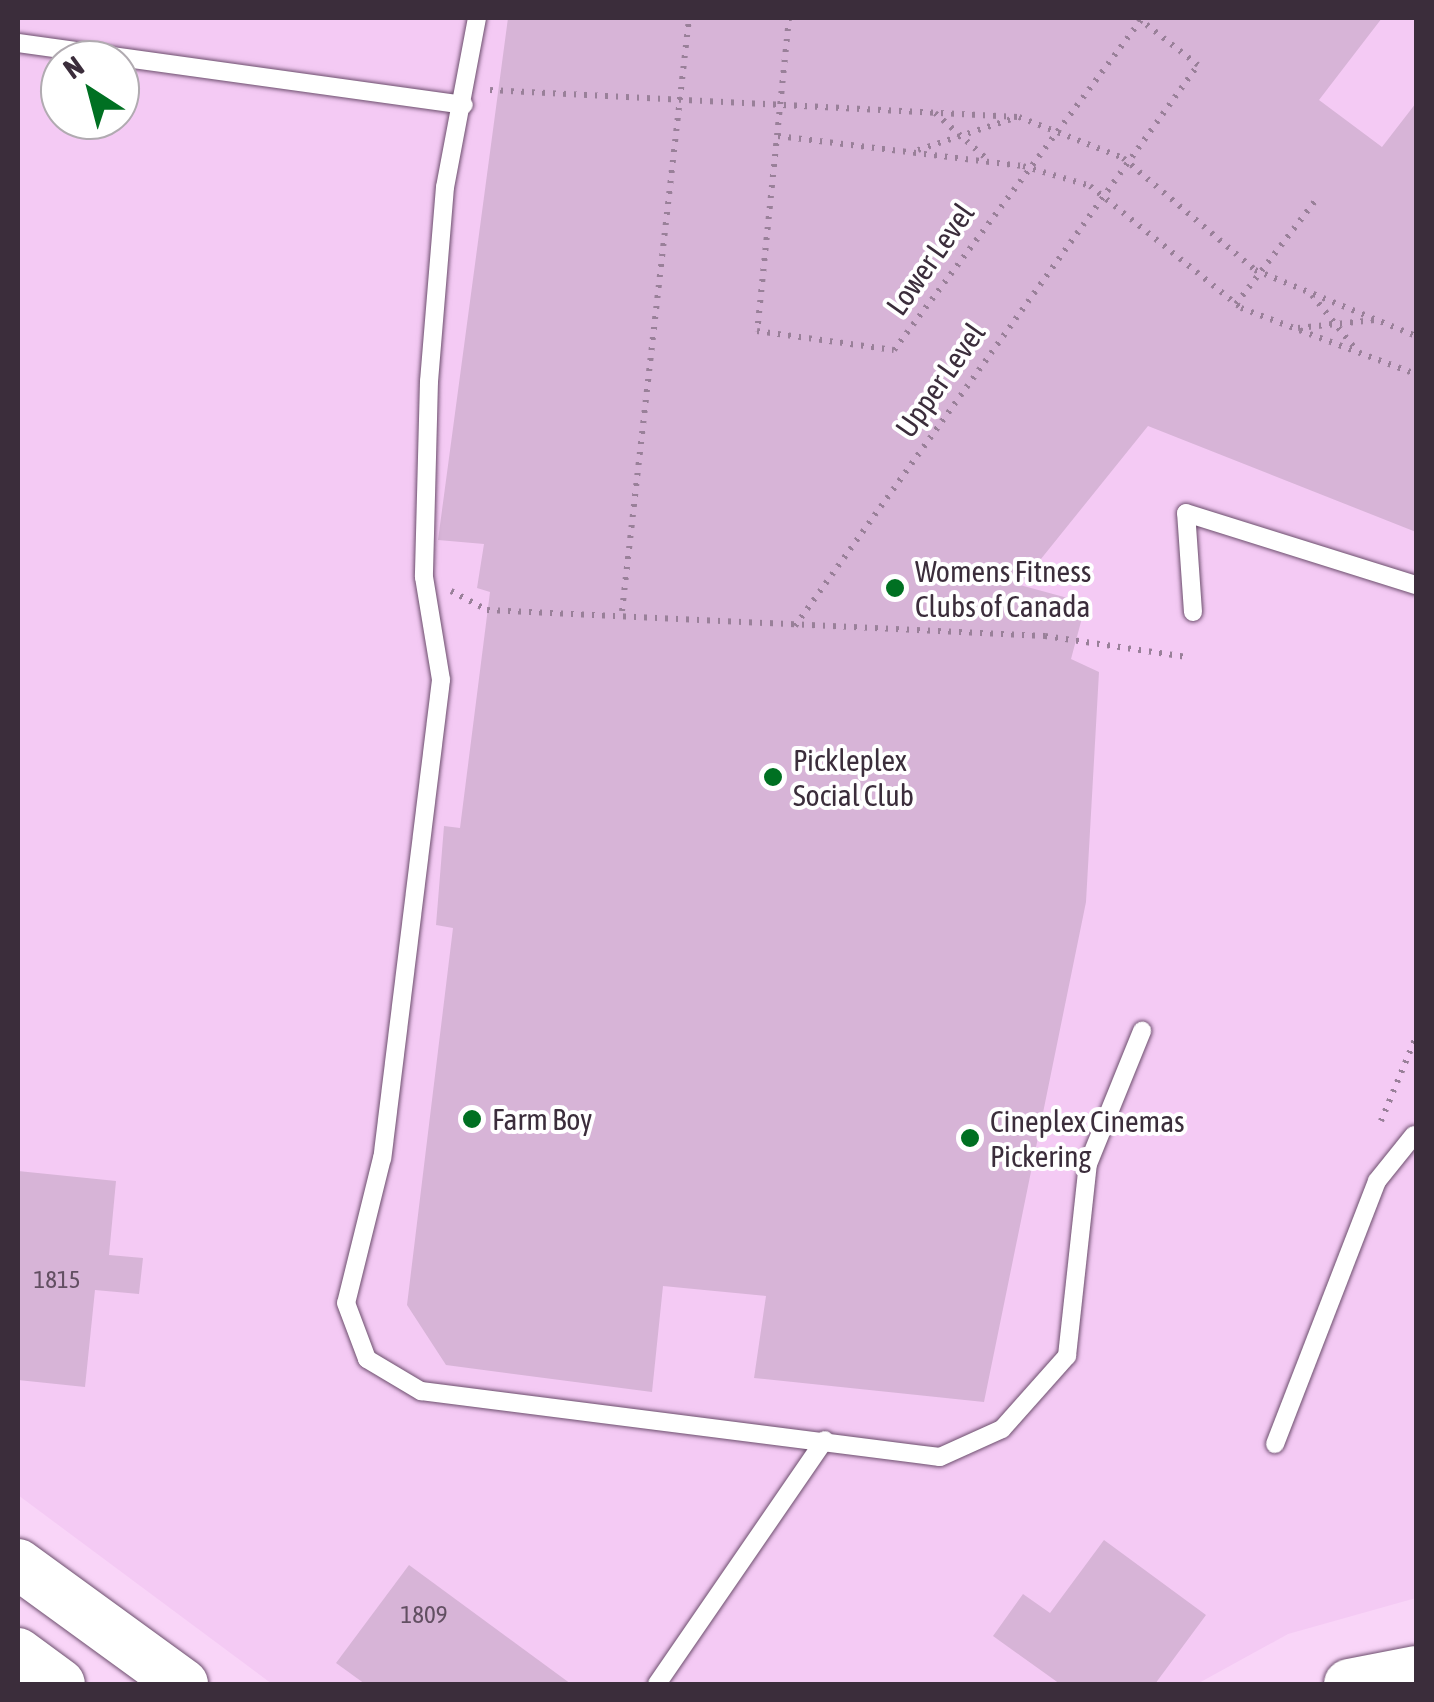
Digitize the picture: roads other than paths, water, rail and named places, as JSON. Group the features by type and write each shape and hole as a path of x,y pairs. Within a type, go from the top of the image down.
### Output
{"main road":[{"path":"18,1564 183,1684"},
{"path":"18,1654 60,1684"},
{"path":"1349,1684 1416,1671"}],"lane":[{"path":"477,18 465,98 445,187 424,577 441,680 382,1158 346,1303 367,1359 421,1392 940,1456 1002,1428 1067,1356 1088,1164 1142,1031"},
{"path":"18,43 465,98"},
{"path":"1193,612 1186,512 1416,584"},
{"path":"1275,1444 1377,1181 1414,1135"},
{"path":"658,1684 825,1440"}],"place":[{"name":"Womens Fitness Clubs of Canada","path":"895,588"},
{"name":"Pickleplex Social Club","path":"773,777"},
{"name":"Farm Boy","path":"472,1119"},
{"name":"Cineplex Cinemas Pickering","path":"970,1138"}]}
